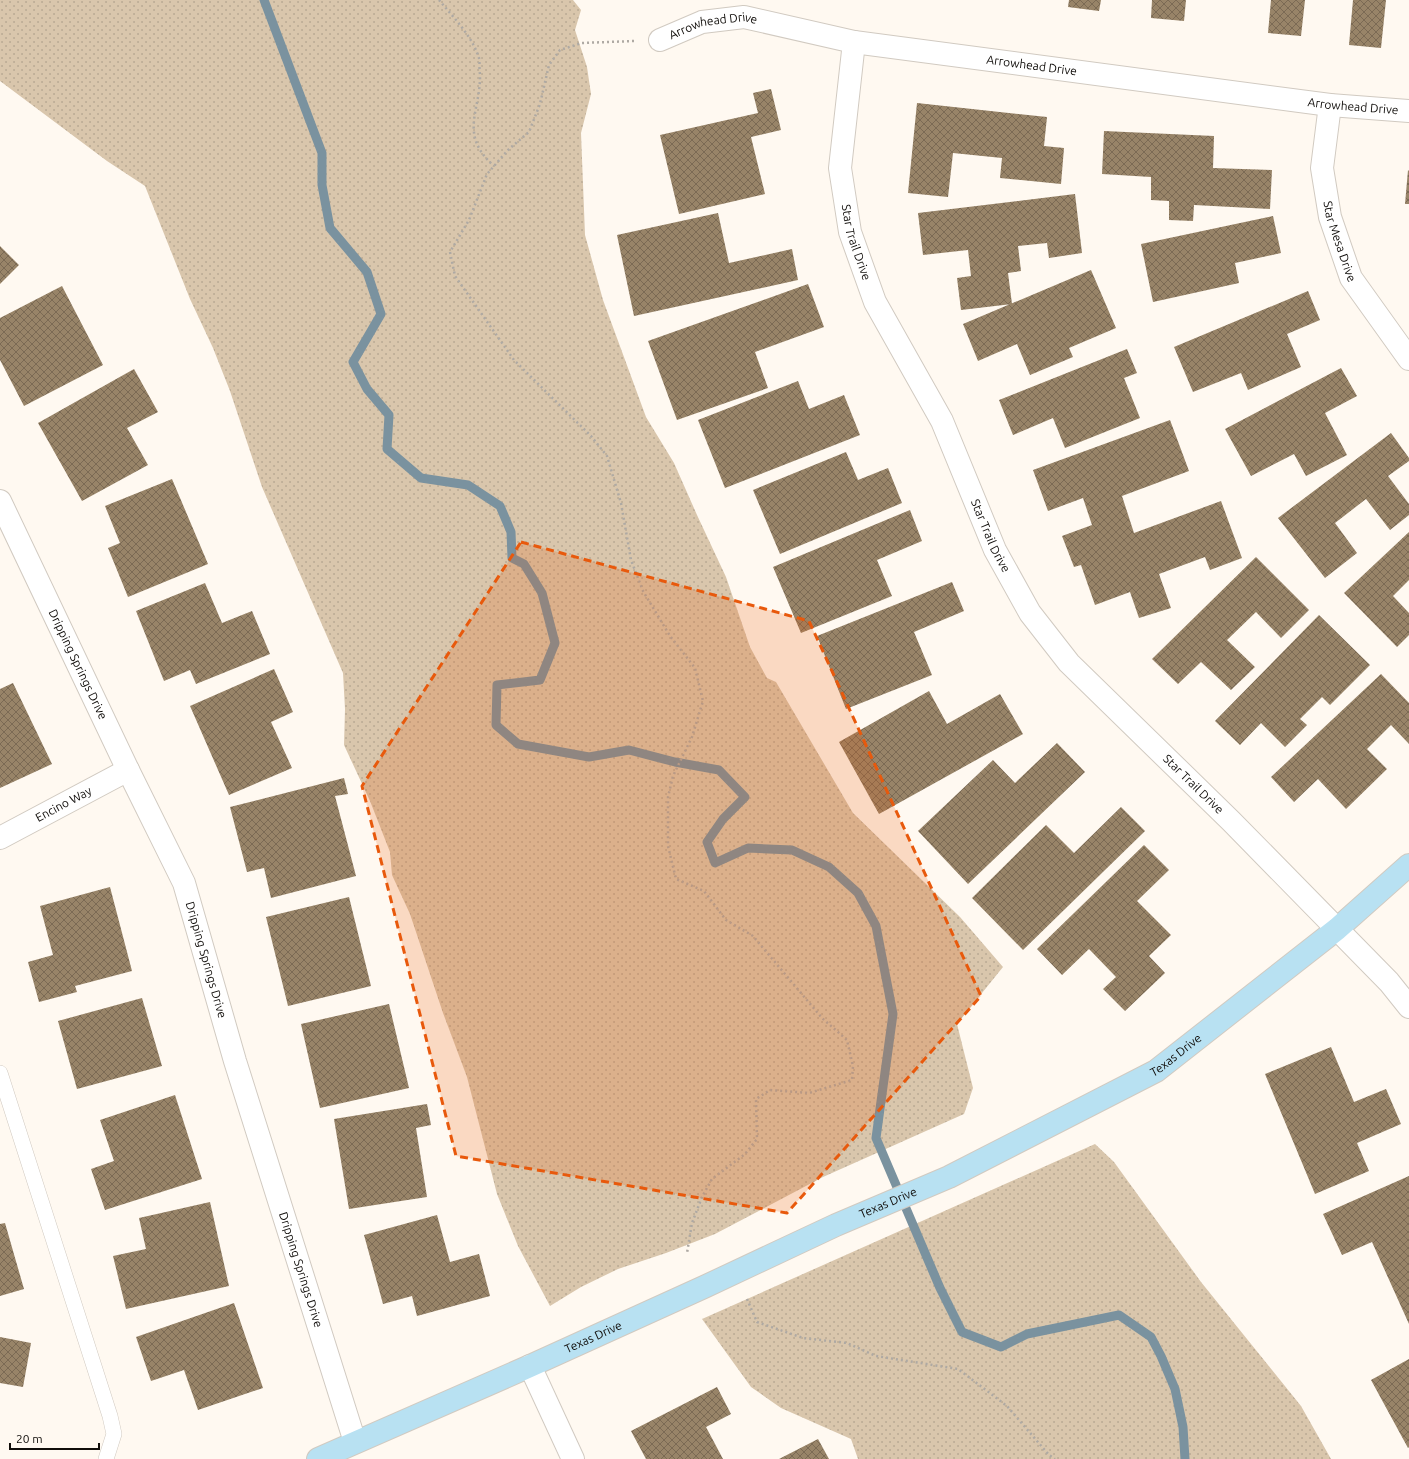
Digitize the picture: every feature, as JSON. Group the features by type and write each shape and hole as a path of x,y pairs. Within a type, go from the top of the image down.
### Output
{"street":[{"name":"Arrowhead Drive","path":"660,40 702,22 744,17 854,42 1330,105 1409,111"},
{"name":"Star Trail Drive","path":"854,42 840,168 850,232 875,302 942,421 995,550 1030,614 1069,663 1231,821 1389,982 1409,1007"},
{"name":"Star Mesa Drive","path":"1330,105 1322,168 1330,217 1351,278 1409,359"},
{"name":"Dripping Springs Drive","path":"0,501 128,770 184,883 236,1061 355,1442"},
{"name":"Encino Way","path":"0,838 128,770"},
{"name":"Texas Drive","path":"318,1459 530,1366 836,1225 949,1177 1156,1071 1337,929 1409,865"},
{"path":"530,1366 573,1459"}],"lane":[{"path":"0,1073 110,1416 114,1434 106,1459"}],"path":[{"path":"439,0 471,40 479,60 480,81 473,118 473,128 478,146 484,157 494,166"},
{"path":"660,40 582,43 560,50 549,65 540,104 529,132 509,149 487,174 469,220 450,252 455,276 514,360 591,436 607,456 622,503 631,560 644,591 670,636 695,668 703,701 692,737 672,776 668,798 668,846 676,879 704,891 726,920 753,936 822,1018 847,1040 853,1066 852,1080 809,1093 770,1090 756,1099 757,1139 745,1154 712,1179 702,1196 692,1223 687,1253"},
{"path":"747,1299 757,1322 803,1338 847,1342 876,1356 958,1369 1007,1406 1055,1459"}],"highlighted area":[{"path":"521,542 809,621 981,996 787,1213 456,1156 362,786"}],"shaded area":[{"path":"0,0 573,0 581,10 575,30 587,67 591,94 581,133 585,235 603,300 646,417 674,463 726,577 750,647 767,678 776,682 853,813 960,917 1003,967 957,1024 973,1088 964,1114 823,1177 715,1234 666,1253 618,1269 581,1287 550,1306 518,1246 497,1194 467,1077 443,1013 410,914 392,875 390,852 370,801 344,745 345,709 343,673 262,487 230,391 213,348 190,299 145,186 107,161 0,81"},
{"path":"1095,1144 1114,1162 1201,1282 1301,1406 1331,1459 858,1459 851,1439 781,1408 751,1387 702,1319"}],"building":[{"path":"1069,0 1101,0 1099,11 1068,7"},
{"path":"1152,0 1186,0 1184,21 1151,18"},
{"path":"1271,0 1305,0 1301,36 1268,33"},
{"path":"1353,0 1386,0 1381,48 1349,45"},
{"path":"771,89 781,130 751,137 765,194 679,214 660,135 758,113 753,93"},
{"path":"917,103 1047,117 1044,146 1064,148 1061,184 1000,178 1002,158 953,153 948,197 908,193"},
{"path":"1104,131 1214,136 1213,168 1272,170 1270,209 1194,205 1193,221 1169,220 1169,201 1151,200 1151,177 1102,174"},
{"path":"1408,170 1409,204 1405,204"},
{"path":"1075,194 1082,253 1049,258 1047,243 1018,246 1021,271 1008,273 1012,304 961,310 957,278 971,276 968,250 923,255 918,213"},
{"path":"718,213 729,263 792,249 798,280 634,316 617,235"},
{"path":"1273,216 1281,253 1235,263 1239,283 1153,302 1141,244"},
{"path":"0,246 19,265 0,284"},
{"path":"1091,270 1116,328 1069,348 1073,357 1030,375 1017,344 978,361 963,324"},
{"path":"808,284 824,327 755,352 768,388 677,420 648,341"},
{"path":"62,286 103,365 24,406 0,360 0,318"},
{"path":"1308,291 1320,320 1287,334 1301,367 1248,390 1241,373 1193,392 1174,347"},
{"path":"1127,349 1137,373 1124,378 1140,418 1065,448 1053,418 1013,435 999,400"},
{"path":"1341,368 1357,396 1325,413 1347,455 1306,476 1294,454 1251,476 1225,429"},
{"path":"134,369 158,412 127,428 148,465 82,501 38,423"},
{"path":"798,381 809,409 844,395 860,435 725,488 698,420"},
{"path":"1170,420 1189,471 1122,496 1134,533 1221,501 1242,558 1210,570 1205,557 1159,574 1171,608 1139,618 1130,592 1095,605 1081,565 1074,567 1062,536 1092,525 1083,498 1048,511 1033,470"},
{"path":"1391,433 1409,458 1409,461 1388,476 1409,504 1409,515 1390,530 1366,499 1335,523 1357,553 1325,578 1278,518"},
{"path":"846,452 858,480 888,468 902,503 780,554 753,490"},
{"path":"172,479 208,564 128,597 108,548 120,543 105,506"},
{"path":"910,510 922,541 877,560 892,596 801,633 773,567"},
{"path":"1409,532 1409,580 1393,596 1409,613 1409,635 1397,647 1344,593"},
{"path":"1256,557 1309,610 1281,638 1256,612 1227,640 1255,667 1231,690 1201,662 1178,684 1152,659"},
{"path":"952,582 964,611 914,632 932,675 846,709 817,636"},
{"path":"205,583 222,623 252,611 270,654 196,684 190,670 164,681 136,611"},
{"path":"1319,615 1370,665 1330,705 1322,697 1300,719 1307,725 1285,747 1261,723 1240,745 1215,721"},
{"path":"274,669 293,712 271,722 292,768 229,795 190,706"},
{"path":"1381,674 1409,703 1409,744 1391,725 1367,749 1387,769 1346,809 1318,779 1294,802 1271,777"},
{"path":"13,683 52,764 0,788 0,689"},
{"path":"929,691 947,724 1000,694 1023,734 879,814 839,742"},
{"path":"1057,743 1085,772 968,884 918,831 993,760 1015,783"},
{"path":"344,778 348,794 335,796 356,876 271,898 264,868 247,872 230,807"},
{"path":"1121,807 1145,831 1023,950 972,898 1046,825 1074,853"},
{"path":"1144,845 1169,870 1137,901 1171,935 1149,956 1165,973 1125,1011 1103,989 1116,977 1089,949 1062,975 1037,949"},
{"path":"110,887 132,971 75,986 77,992 39,1002 28,962 53,955 40,906"},
{"path":"349,897 371,986 288,1006 266,917"},
{"path":"142,998 162,1066 77,1089 58,1021"},
{"path":"389,1004 409,1088 320,1108 301,1024"},
{"path":"1331,1047 1354,1102 1386,1089 1401,1124 1357,1143 1369,1171 1315,1194 1265,1074"},
{"path":"175,1095 202,1179 105,1210 91,1169 114,1161 100,1120"},
{"path":"427,1104 431,1125 416,1128 427,1197 349,1209 334,1119"},
{"path":"1409,1176 1409,1324 1372,1242 1342,1255 1323,1214"},
{"path":"210,1202 229,1286 126,1309 113,1256 146,1249 139,1218"},
{"path":"437,1215 450,1262 479,1254 490,1296 417,1316 412,1296 383,1304 364,1235"},
{"path":"5,1223 24,1289 0,1296 0,1224"},
{"path":"234,1303 263,1388 198,1410 184,1370 151,1381 136,1337"},
{"path":"0,1337 31,1343 23,1387 0,1383"},
{"path":"1409,1359 1409,1447 1408,1448 1371,1380"},
{"path":"717,1387 731,1414 706,1427 723,1459 646,1459 631,1431"},
{"path":"818,1439 829,1459 779,1459"}],"waterway":[{"path":"264,0 322,153 322,185 330,228 367,272 381,314 353,362 367,389 389,415 387,449 421,478 468,485 500,506 511,532 512,558 524,564 542,593 555,643 540,680 497,685 496,725 518,744 589,757 629,750 675,762 719,770 745,797 723,819 707,842 715,863 748,848 792,850 829,867 858,893 876,926 893,1014 876,1138 940,1288 962,1332 1001,1347 1027,1334 1119,1315 1151,1337 1161,1356 1175,1389 1183,1427 1185,1459"}]}
